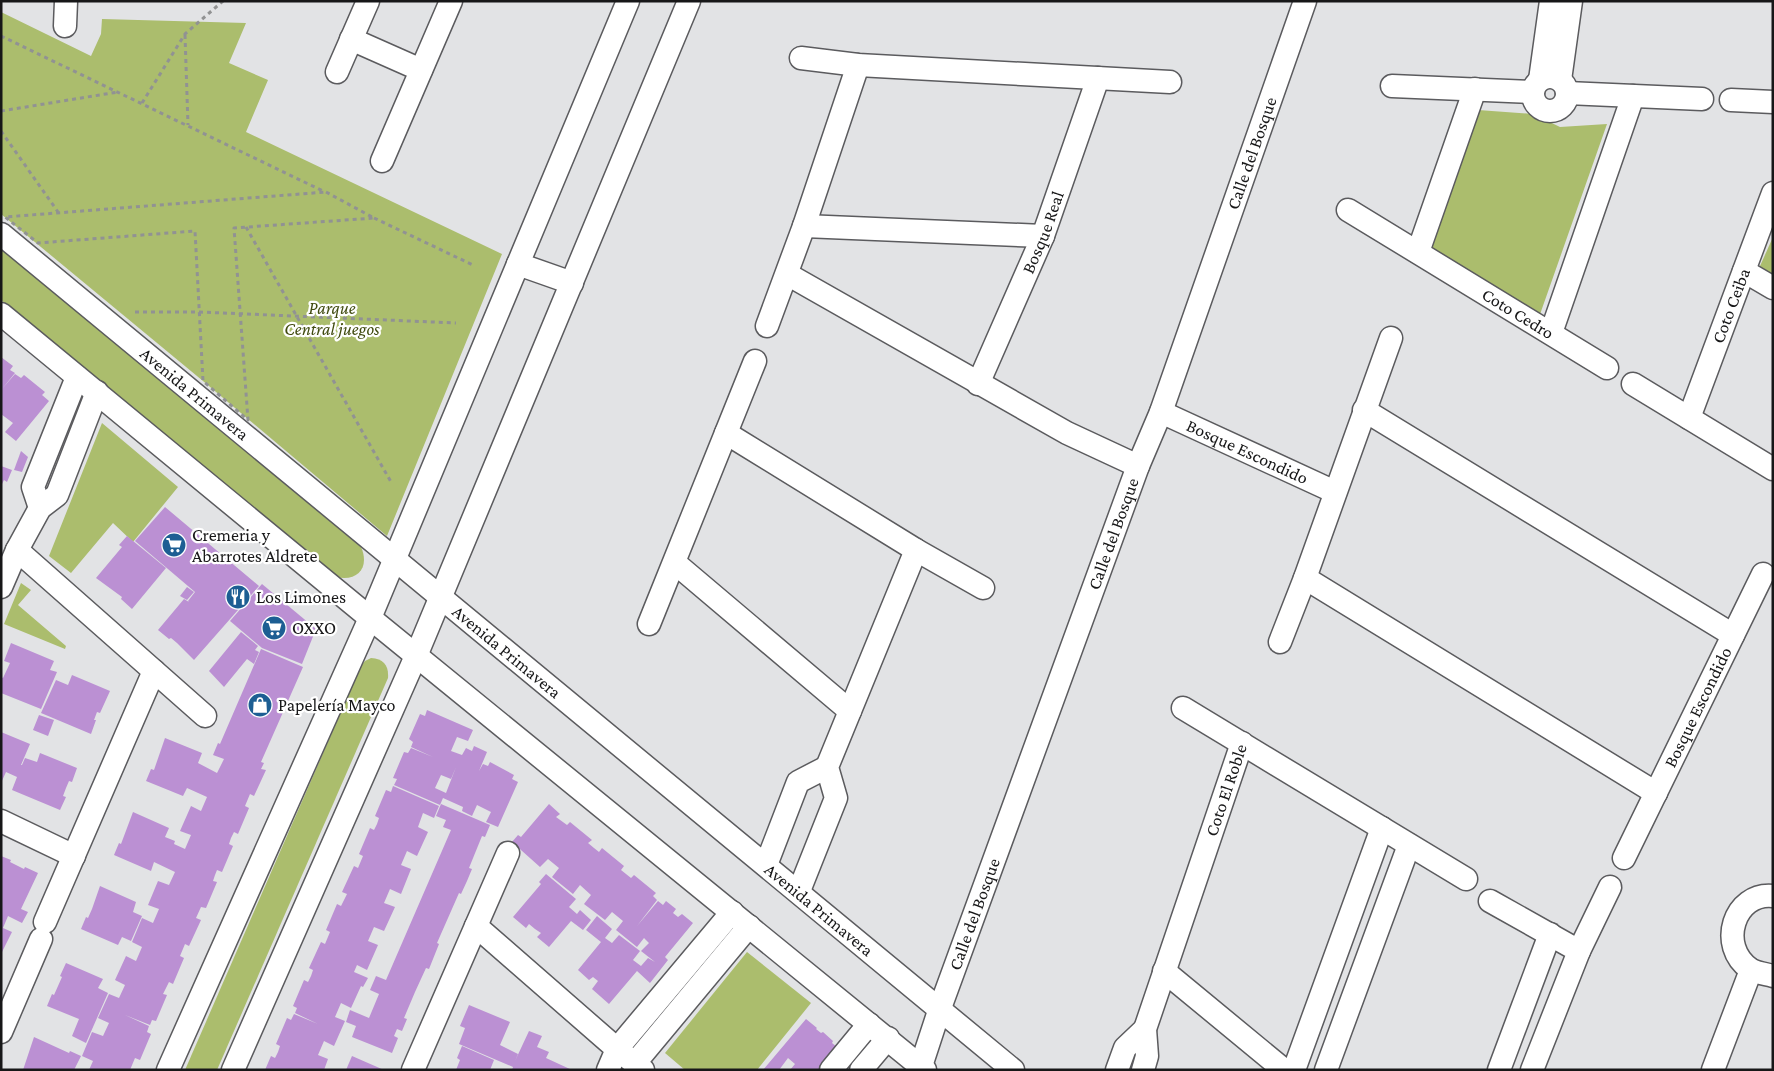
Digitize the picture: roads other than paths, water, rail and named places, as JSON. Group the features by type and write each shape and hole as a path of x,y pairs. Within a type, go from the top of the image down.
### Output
{"street":[{"path":"65,26 66,1"},
{"path":"337,72 368,1"},
{"path":"382,161 451,1"},
{"path":"168,1070 370,618 628,1"},
{"path":"234,1070 416,656 689,1"},
{"name":"Calle del Bosque","path":"923,1068 940,1008 1138,466 1160,412 1305,1"},
{"path":"1550,1 1550,86"},
{"path":"1550,86 1571,1"},
{"path":"351,39 421,70"},
{"path":"801,58 858,65 1170,82"},
{"path":"767,326 804,226 858,65"},
{"name":"Bosque Real","path":"978,384 1043,236 1098,78"},
{"path":"1392,86 1475,89 1550,86 1633,96 1702,100"},
{"path":"1418,252 1475,89"},
{"name":"Coto Cedro","path":"1348,210 1551,333 1633,96"},
{"path":"1731,100 1773,102"},
{"name":"Coto Ceiba","path":"1690,418 1773,193"},
{"path":"804,226 1043,236"},
{"name":"Avenida Primavera","path":"1,234 1013,1070"},
{"path":"518,264 572,283"},
{"path":"1744,271 1773,288"},
{"path":"787,274 978,384 1068,433 1138,466"},
{"path":"1,314 416,656 923,1068"},
{"path":"1551,333 1607,368"},
{"path":"1280,642 1305,578 1391,338"},
{"path":"649,624 755,361"},
{"path":"40,508 33,487 77,377"},
{"path":"1632,384 1773,469"},
{"path":"1,587 16,550 40,508 57,495 97,392"},
{"name":"Bosque Escondido","path":"1364,410 1733,635 1624,858"},
{"name":"Bosque Escondido","path":"1160,412 1335,492"},
{"path":"726,433 916,550 983,588"},
{"path":"16,550 205,716"},
{"path":"799,892 836,798 828,767 916,550"},
{"path":"674,563 850,710"},
{"path":"1733,635 1763,574"},
{"path":"1305,578 1656,793"},
{"path":"4,1017 154,671"},
{"path":"1182,708 1242,743"},
{"name":"Coto El Roble","path":"1143,1070 1147,1056 1145,1028 1242,743 1466,879"},
{"path":"766,865 798,782 828,767"},
{"path":"1,821 74,856"},
{"path":"1294,1070 1382,828"},
{"path":"1326,1070 1409,845"},
{"path":"413,1070 508,853"},
{"path":"1532,1070 1579,951 1610,887"},
{"path":"1773,896 1768,895 1752,900 1740,911 1733,926 1732,943 1739,958 1751,970 1773,976"},
{"path":"1490,901 1579,951"},
{"path":"608,1070 617,1050 741,919"},
{"path":"476,926 617,1050 639,1066 741,919"},
{"path":"1499,1070 1550,934"},
{"path":"1713,1070 1751,970"},
{"path":"1164,971 1284,1070"},
{"path":"832,1070 869,1024"},
{"name":"Coto El Roble","path":"1117,1070 1125,1048 1145,1028"},
{"path":"861,1070 888,1038"}],"place":[{"name":"Cremeria y Abarrotes Aldrete","path":"174,545"},
{"name":"Los Limones","path":"238,597"},
{"name":"OXXO","path":"274,628"},
{"name":"Papelería Mayco","path":"260,705"}],"park label":[{"name":"Parque Central juegos","path":"332,318"}]}
